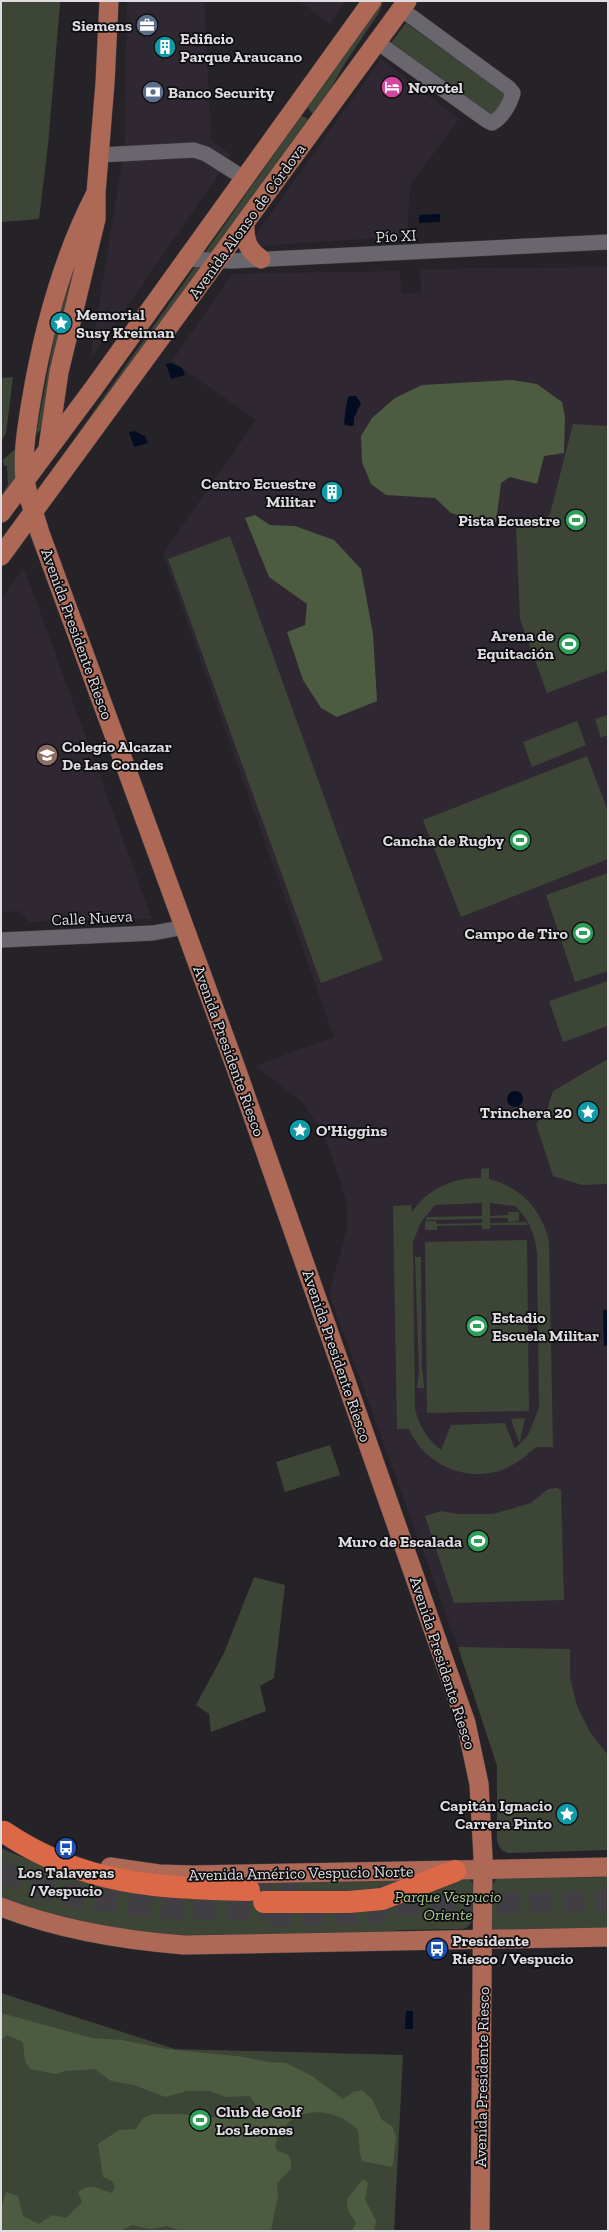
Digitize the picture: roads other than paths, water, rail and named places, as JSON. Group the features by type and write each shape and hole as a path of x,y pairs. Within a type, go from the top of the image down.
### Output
{"highway":[{"path":"3,1831 47,1858 108,1879 170,1888 257,1896 350,1902 376,1900 455,1871"}],"main road":[{"name":"Avenida Presidente Riesco","path":"34,511 43,482 60,372 96,219 96,193 100,155 108,1"},
{"name":"Avenida Alonso de Córdova","path":"1,513 372,1"},
{"name":"Avenida Alonso de Córdova","path":"1,556 245,224 377,42 399,8"},
{"name":"Avenida Presidente Riesco","path":"96,193 68,254 50,314 39,359 28,419 25,480 34,511 84,655 184,928 464,1717 479,1784 483,1870 480,2231"},
{"path":"245,224 244,233 249,248 261,260"},
{"path":"60,372 61,378 69,389 84,392 92,389"},
{"name":"Avenida Américo Vespucio Norte","path":"3,1831 48,1850 93,1863 159,1874 455,1871 608,1867"},
{"path":"1,1907 53,1925 85,1932 147,1942 184,1944 608,1937"}],"street":[{"path":"377,42 492,123 498,120 511,100 513,93 508,88 399,8"},
{"path":"100,155 194,150 206,154 244,178"},
{"name":"Pío XI","path":"186,259 218,261 261,260 608,242"},
{"name":"Calle Nueva","path":"1,940 153,933 184,928"}],"water":[{"path":"440,214 440,222 419,223 419,215"},
{"path":"171,363 182,368 185,375 171,379 166,364"},
{"path":"349,396 356,396 361,403 354,418 354,425 352,426 345,425 344,422 346,405"},
{"path":"134,431 145,436 148,443 134,447 129,432"},
{"path":"512,1091 518,1091 523,1096 521,1105 518,1107 512,1107 507,1102 507,1096"},
{"path":"603,1310 608,1310 608,1345 604,1346"},
{"path":"406,2011 413,2011 413,2029 405,2029"}],"tunnel":[{"path":"1,1871 35,1884 69,1894 140,1906 213,1909 285,1908"},
{"path":"249,1890 298,1892"},
{"path":"365,1906 608,1901"},
{"path":"269,1916 381,1913"}],"place":[{"name":"Siemens","path":"147,25"},
{"name":"Edificio Parque Araucano","path":"165,47"},
{"name":"Novotel","path":"392,87"},
{"name":"Banco Security","path":"153,92"},
{"name":"Memorial Susy Kreiman","path":"61,323"},
{"name":"Centro Ecuestre Militar","path":"332,492"},
{"name":"Pista Ecuestre","path":"576,520"},
{"name":"Arena de Equitación","path":"569,644"},
{"name":"Colegio Alcazar De Las Condes","path":"47,755"},
{"name":"Cancha de Rugby","path":"520,840"},
{"name":"Campo de Tiro","path":"583,933"},
{"name":"Trinchera 20","path":"588,1112"},
{"name":"O'Higgins","path":"300,1130"},
{"name":"Estadio Escuela Militar","path":"477,1326"},
{"name":"Muro de Escalada","path":"478,1541"},
{"name":"Capitán Ignacio Carrera Pinto","path":"567,1814"},
{"name":"Los Talaveras / Vespucio","path":"66,1848"},
{"name":"Presidente Riesco / Vespucio","path":"437,1949"},
{"name":"Club de Golf Los Leones","path":"200,2120"}],"park label":[{"name":"Parque Vespucio Oriente","path":"448,1905"}]}
